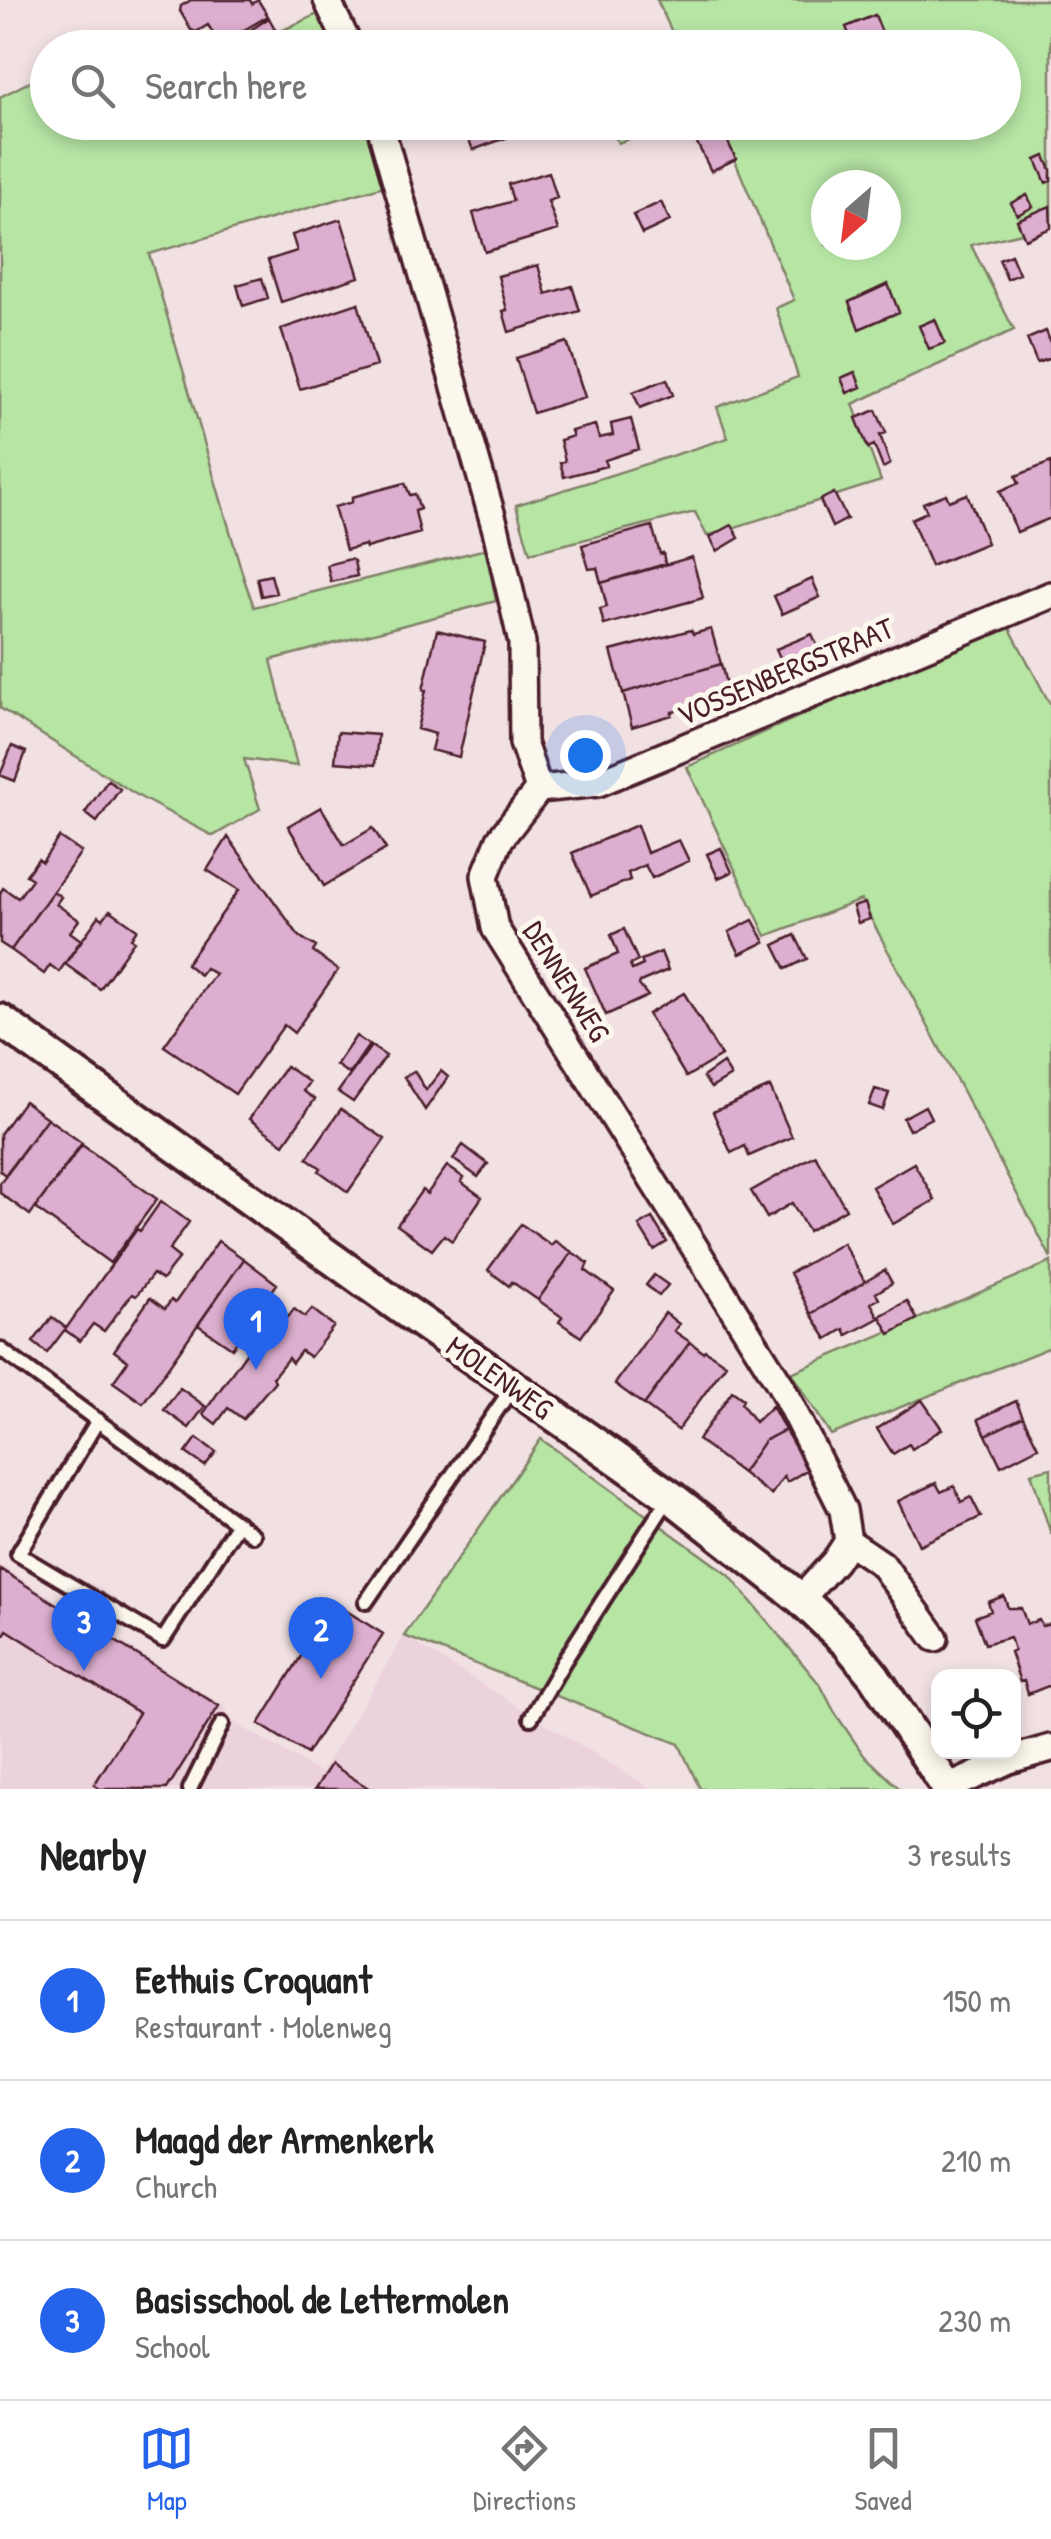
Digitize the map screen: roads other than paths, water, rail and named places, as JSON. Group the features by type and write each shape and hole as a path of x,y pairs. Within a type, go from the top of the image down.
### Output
{"street":[{"path":"327,0 341,30"},
{"path":"385,140 496,530 522,643 523,743 539,789"},
{"name":"VOSSENBERGSTRAAT","path":"539,789 598,783 1051,596"},
{"name":"DENNENWEG","path":"539,789 500,840 485,876 496,928 780,1384 842,1510 848,1541"},
{"name":"MOLENWEG","path":"0,1020 706,1522 801,1599 848,1644 874,1676 948,1789"},
{"path":"801,1599 848,1541 882,1564 935,1638"},
{"path":"948,1789 1010,1760 1051,1748"}],"lane":[{"path":"0,1348 254,1535"},
{"path":"366,1602 514,1386"},
{"path":"98,1420 18,1554 164,1640 238,1524"},
{"path":"530,1718 670,1496"},
{"path":"190,1789 222,1724"}],"place":[{"name":"Eethuis Croquant","path":"256,1370"},
{"name":"Basisschool de Lettermolen","path":"84,1671"},
{"name":"Maagd der Armenkerk","path":"321,1679"}]}
